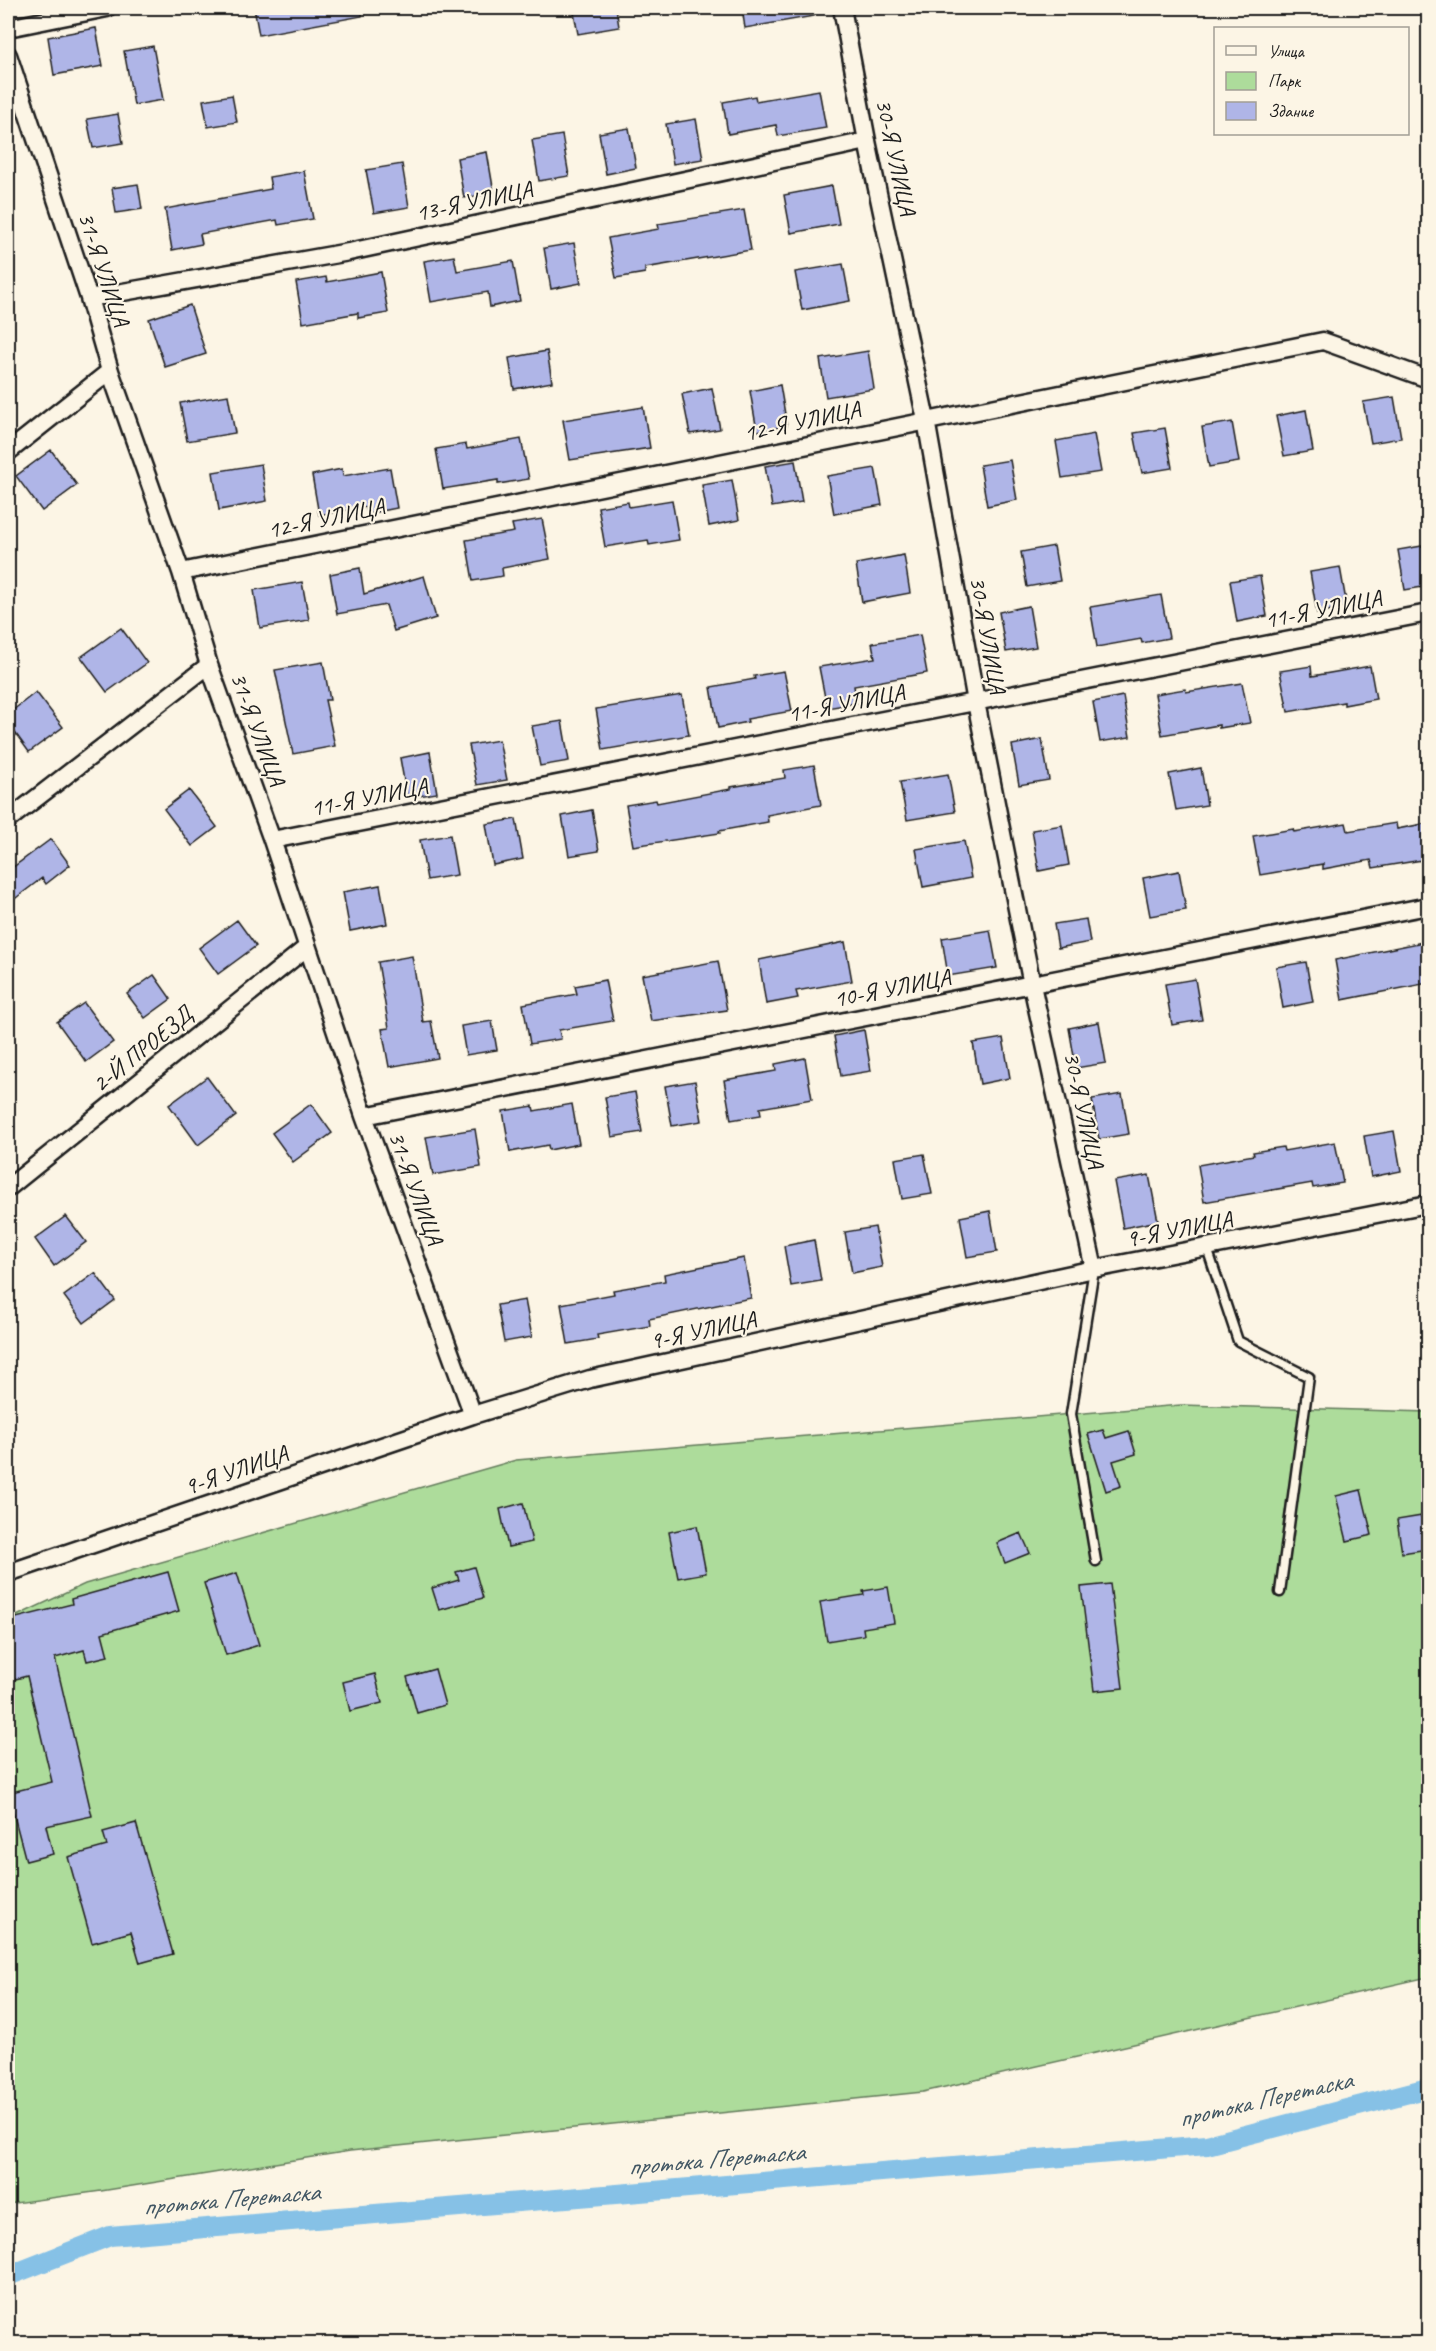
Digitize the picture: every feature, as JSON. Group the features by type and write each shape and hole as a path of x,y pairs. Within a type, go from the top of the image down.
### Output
{"street":[{"path":"8,28 107,8"},
{"name":"30-Я УЛИЦА","path":"842,8 867,141 926,420 976,702 1032,985 1094,1269"},
{"name":"31-Я УЛИЦА","path":"8,55 11,80 89,298 110,371 181,572 209,665 272,840 306,948 364,1116 473,1415"},
{"name":"13-Я УЛИЦА","path":"89,298 349,252 867,141"},
{"name":"12-Я УЛИЦА","path":"181,572 1323,340 1428,379"},
{"path":"8,452 110,371"},
{"name":"11-Я УЛИЦА","path":"272,840 1428,613"},
{"path":"8,820 209,665"},
{"name":"10-Я УЛИЦА","path":"364,1116 1428,906"},
{"name":"2-Й ПРОЕЗД","path":"8,1188 306,948"},
{"name":"9-Я УЛИЦА","path":"8,1573 473,1415 590,1379 1094,1269 1428,1204"}],"lane":[{"path":"1207,1248 1238,1341 1309,1377 1280,1592"},
{"path":"1094,1269 1071,1414 1096,1561"}],"green space":[{"path":"1181,1405 1428,1412 1428,1977 923,2092 350,2151 8,2204 8,1620 85,1584 516,1460"}],"building":[{"path":"254,8 362,8 362,16 259,35"},
{"path":"573,8 616,8 619,27 578,34"},
{"path":"742,8 813,8 814,16 745,28"},
{"path":"96,28 103,66 54,75 48,37"},
{"path":"153,46 163,100 134,105 124,51"},
{"path":"819,90 826,128 778,136 776,125 728,134 723,102 755,96 756,101"},
{"path":"232,95 237,122 208,127 203,100"},
{"path":"118,114 123,143 93,148 87,119"},
{"path":"696,119 703,159 673,164 666,124"},
{"path":"629,128 636,168 606,174 599,133"},
{"path":"562,135 569,176 539,181 532,140"},
{"path":"487,152 494,193 464,198 457,158"},
{"path":"402,164 409,207 374,213 366,170"},
{"path":"304,171 313,219 278,225 277,220 200,234 202,244 172,250 165,209 271,189 269,177"},
{"path":"138,184 142,209 116,213 112,188"},
{"path":"832,186 839,224 791,233 784,195"},
{"path":"744,210 751,250 645,268 645,273 616,278 608,238 659,229 658,224"},
{"path":"574,243 581,283 551,289 544,248"},
{"path":"454,256 457,271 513,261 520,301 490,307 488,292 431,302 424,261"},
{"path":"843,264 850,301 802,310 795,272"},
{"path":"381,272 388,313 358,318 358,313 303,323 296,282 326,277 327,282"},
{"path":"190,305 206,354 165,367 149,319"},
{"path":"547,351 552,382 514,389 509,358"},
{"path":"868,351 874,389 826,397 820,359"},
{"path":"780,385 787,426 757,431 750,391"},
{"path":"712,388 720,429 690,434 682,394"},
{"path":"228,395 235,433 187,441 180,403"},
{"path":"1394,397 1401,438 1371,443 1363,402"},
{"path":"643,407 650,448 570,460 563,420"},
{"path":"1306,410 1313,451 1284,456 1276,416"},
{"path":"1232,422 1239,462 1209,467 1202,427"},
{"path":"1165,428 1172,468 1142,473 1134,433"},
{"path":"1094,434 1101,472 1062,478 1056,441"},
{"path":"521,439 529,479 498,484 498,480 443,489 436,449 466,444 467,449"},
{"path":"51,450 77,485 42,511 16,476"},
{"path":"1010,460 1017,500 987,506 980,465"},
{"path":"795,461 802,502 772,507 765,466"},
{"path":"261,464 267,501 219,510 213,472"},
{"path":"390,468 397,508 367,514 366,507 319,515 312,475 342,469 343,476"},
{"path":"875,468 882,505 834,514 827,476"},
{"path":"732,480 739,520 709,526 702,485"},
{"path":"672,500 679,540 649,545 648,540 605,547 598,507 628,502 629,507"},
{"path":"542,519 550,559 502,568 503,576 473,581 466,540 514,532 512,524"},
{"path":"1428,545 1428,586 1405,590 1398,550"},
{"path":"1054,546 1060,581 1027,587 1021,552"},
{"path":"904,555 910,593 862,602 856,564"},
{"path":"1340,567 1347,607 1317,613 1310,572"},
{"path":"360,568 364,594 424,576 436,618 394,631 386,605 337,614 330,574"},
{"path":"1260,576 1267,616 1237,622 1230,581"},
{"path":"302,582 309,620 260,628 254,590"},
{"path":"1161,595 1169,638 1142,643 1141,639 1097,647 1090,607"},
{"path":"1029,606 1036,647 1006,652 999,612"},
{"path":"121,628 147,663 107,692 81,657"},
{"path":"920,635 927,673 854,686 857,703 827,708 819,667 875,658 872,643"},
{"path":"323,662 330,700 325,700 335,746 293,754 275,670"},
{"path":"1311,666 1312,676 1370,666 1376,699 1288,712 1280,671"},
{"path":"784,671 792,711 747,719 748,722 718,728 711,687"},
{"path":"1242,683 1250,723 1219,728 1219,725 1162,735 1155,694 1185,689 1186,692"},
{"path":"36,692 63,727 29,752 8,723 8,714"},
{"path":"682,695 689,735 603,750 596,709"},
{"path":"1123,696 1130,737 1100,742 1093,702"},
{"path":"562,721 569,761 540,766 532,726"},
{"path":"1042,739 1049,780 1019,785 1012,745"},
{"path":"499,740 507,780 477,785 469,745"},
{"path":"430,752 437,793 407,798 400,758"},
{"path":"814,765 821,805 767,815 768,822 719,831 720,833 633,846 626,805 656,800 657,803 785,778 784,770"},
{"path":"1201,768 1207,805 1176,810 1169,774"},
{"path":"948,774 955,812 907,820 900,782"},
{"path":"189,790 217,827 192,846 164,809"},
{"path":"592,810 599,851 569,856 562,816"},
{"path":"516,819 523,859 493,865 486,824"},
{"path":"1346,823 1348,831 1396,823 1397,829 1428,823 1428,859 1373,868 1371,860 1323,869 1323,864 1260,875 1253,836"},
{"path":"1062,825 1069,865 1039,871 1032,830"},
{"path":"450,835 457,875 427,880 420,840"},
{"path":"51,839 70,865 46,884 42,878 8,904 8,871"},
{"path":"964,841 971,878 923,887 916,849"},
{"path":"1179,871 1186,910 1150,916 1143,878"},
{"path":"380,885 387,924 350,931 343,892"},
{"path":"1086,919 1090,942 1058,948 1054,924"},
{"path":"237,920 256,946 218,974 199,948"},
{"path":"990,930 997,968 948,976 942,938"},
{"path":"845,942 852,981 796,991 798,998 766,1004 759,960"},
{"path":"1423,942 1428,983 1342,1000 1335,960"},
{"path":"412,956 423,1022 431,1021 438,1058 389,1067 382,1029 389,1028 378,962"},
{"path":"718,961 727,1010 651,1021 642,975"},
{"path":"1306,962 1313,1002 1283,1008 1276,967"},
{"path":"154,975 171,999 145,1018 127,994"},
{"path":"1195,979 1202,1020 1172,1025 1165,984"},
{"path":"605,980 613,1021 559,1030 561,1039 530,1044 523,1004 577,994 575,986"},
{"path":"84,1003 113,1042 86,1062 57,1022"},
{"path":"492,1021 497,1050 466,1055 461,1026"},
{"path":"1099,1022 1106,1063 1076,1068 1069,1028"},
{"path":"864,1030 871,1071 841,1076 834,1036"},
{"path":"1003,1038 1010,1078 980,1084 973,1043"},
{"path":"805,1058 812,1099 760,1108 761,1115 731,1120 724,1080 776,1071 775,1064"},
{"path":"207,1077 236,1116 198,1145 169,1105"},
{"path":"695,1081 702,1121 672,1126 665,1086"},
{"path":"635,1092 642,1132 612,1137 605,1097"},
{"path":"1122,1094 1129,1134 1099,1139 1092,1099"},
{"path":"311,1104 332,1133 293,1162 272,1133"},
{"path":"572,1104 579,1144 549,1150 548,1145 510,1152 503,1111 533,1106 534,1111"},
{"path":"475,1129 481,1167 433,1175 426,1137"},
{"path":"1394,1131 1401,1171 1371,1177 1364,1136"},
{"path":"1335,1142 1343,1183 1313,1188 1312,1183 1204,1202 1198,1165 1254,1155 1253,1152 1283,1147 1284,1151"},
{"path":"924,1154 932,1194 902,1199 895,1159"},
{"path":"1149,1175 1158,1221 1123,1228 1114,1181"},
{"path":"990,1211 997,1252 967,1257 960,1217"},
{"path":"66,1216 86,1242 54,1266 35,1239"},
{"path":"875,1227 882,1267 852,1273 845,1232"},
{"path":"814,1240 821,1281 791,1286 784,1246"},
{"path":"744,1258 751,1298 649,1319 650,1326 597,1335 598,1339 568,1344 561,1304 614,1294 613,1290 665,1281 664,1274"},
{"path":"95,1273 115,1300 84,1323 64,1296"},
{"path":"525,1300 532,1337 504,1342 497,1305"},
{"path":"1103,1430 1106,1438 1129,1431 1136,1454 1113,1461 1121,1486 1106,1491 1088,1434"},
{"path":"1361,1490 1372,1535 1347,1541 1336,1496"},
{"path":"523,1503 532,1542 508,1547 500,1509"},
{"path":"1428,1515 1428,1549 1402,1553 1397,1520"},
{"path":"697,1526 706,1573 678,1578 669,1532"},
{"path":"1021,1533 1030,1553 1005,1563 997,1543"},
{"path":"474,1567 483,1598 439,1610 432,1588 459,1580 456,1572"},
{"path":"168,1572 179,1611 102,1633 108,1656 87,1661 84,1650 55,1658 92,1816 46,1826 53,1854 26,1861 8,1793 52,1782 27,1676 8,1681 8,1620 72,1604 71,1599"},
{"path":"237,1573 259,1645 226,1655 204,1583"},
{"path":"1110,1584 1123,1688 1094,1691 1081,1587"},
{"path":"888,1587 894,1623 863,1628 864,1635 827,1641 820,1602 864,1595 863,1591"},
{"path":"435,1669 445,1705 417,1713 407,1677"},
{"path":"375,1674 382,1703 350,1711 343,1682"},
{"path":"136,1823 173,1954 140,1963 131,1932 92,1943 68,1857 107,1846 103,1832"}],"waterway":[{"name":"протока Перетаска","path":"8,2276 110,2236 1207,2145 1428,2088"}]}
